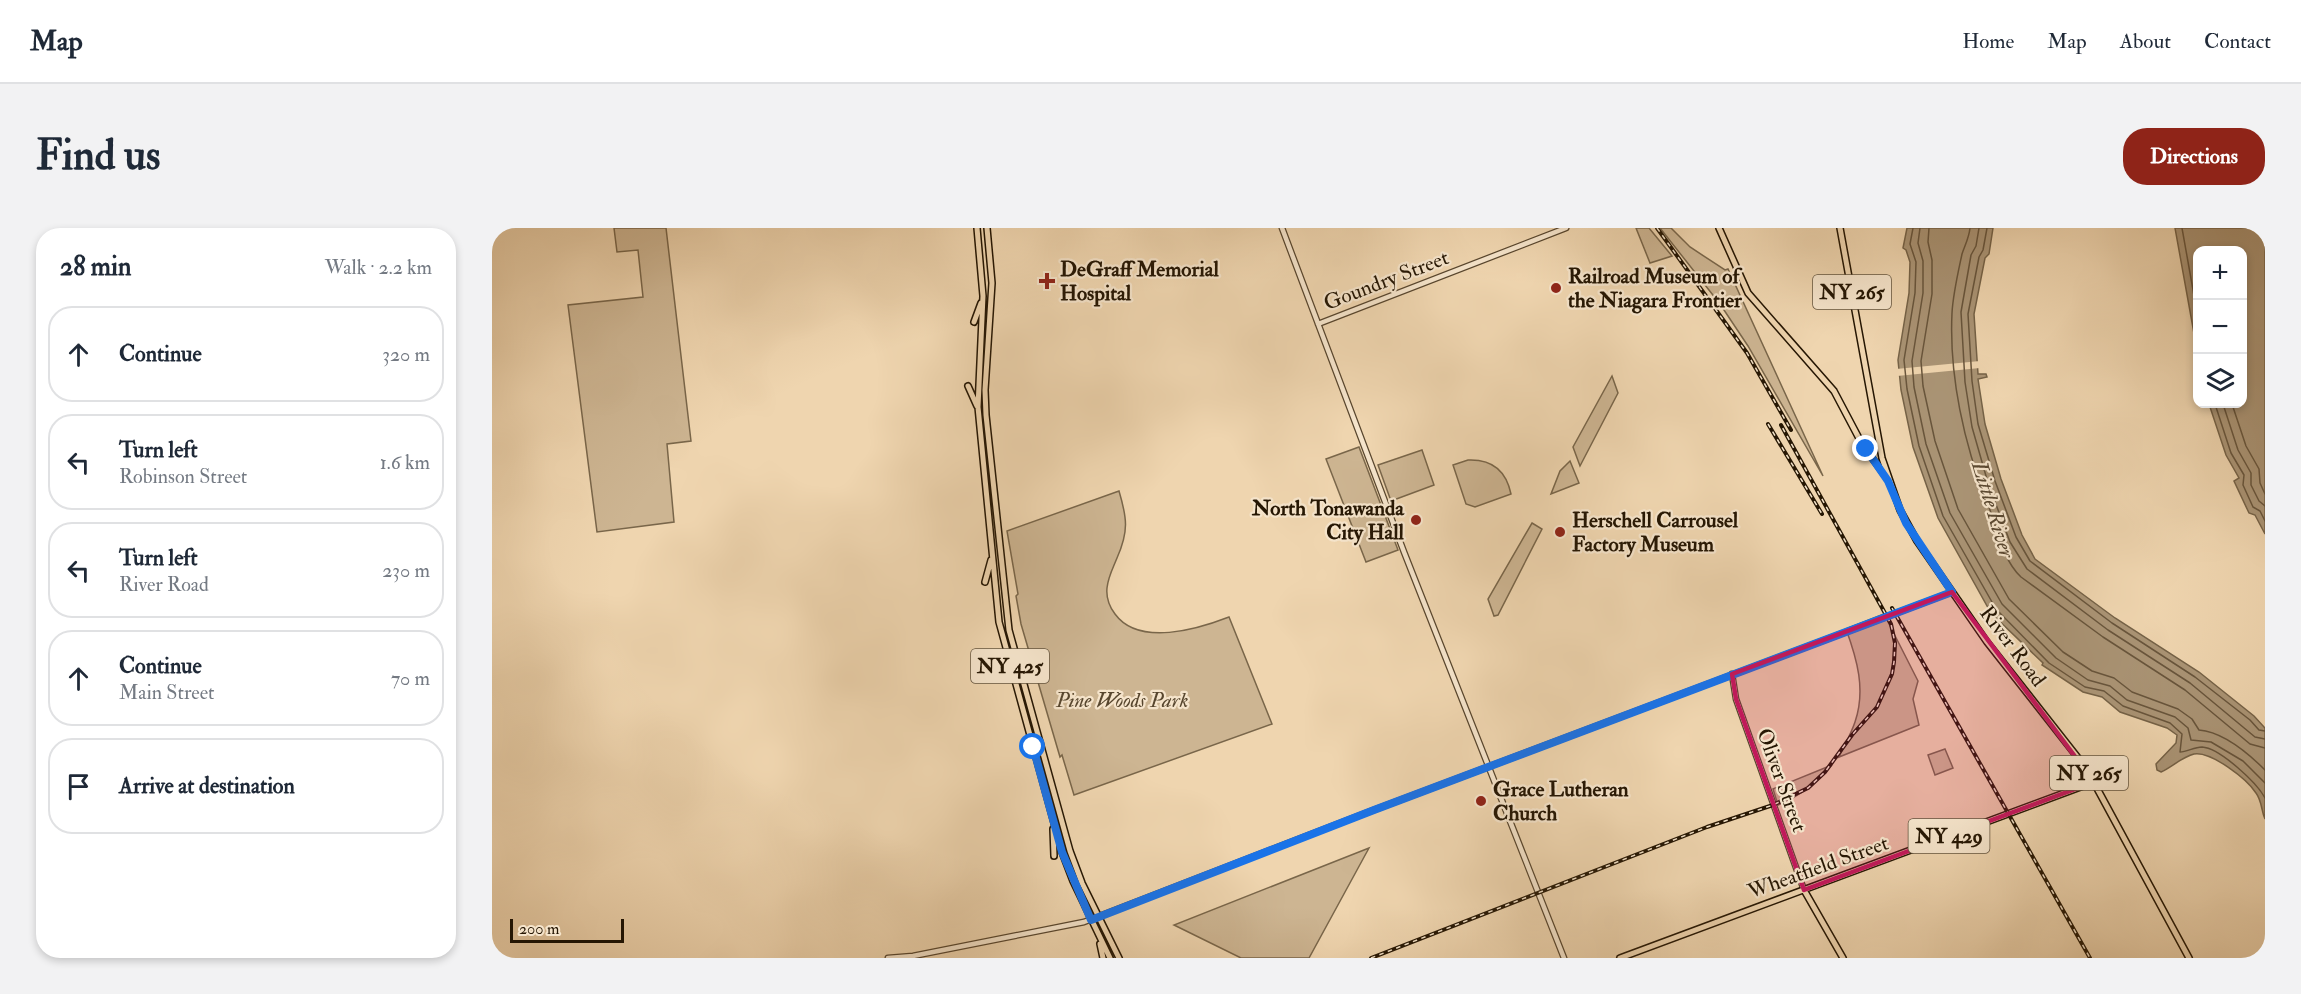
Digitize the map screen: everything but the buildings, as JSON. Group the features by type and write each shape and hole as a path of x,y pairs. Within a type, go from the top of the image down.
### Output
{"main road":[{"name":"NY 425","path":"977,228 983,296 978,407 999,621 1053,822 1073,881 1110,958"},
{"name":"NY 425","path":"987,228 992,283 986,415 1009,630 1070,851 1098,917 1119,958"},
{"path":"1719,228 1748,293 1834,391 1862,444 1888,481"},
{"name":"River Road","path":"1840,228 1882,458 1888,481 1906,523 1987,642 2072,748 2094,782 2189,958"},
{"path":"974,322 983,296"},
{"path":"968,386 978,407"},
{"path":"985,582 992,556"},
{"path":"998,661 1013,676"},
{"name":"Wheatfield Street","path":"1620,958 2094,782"},
{"path":"1053,822 1054,856"},
{"name":"Oliver Street","path":"1804,890 1843,958"},
{"path":"1097,934 1103,958"}],"street":[{"path":"1282,228 1404,552 1564,958"},
{"name":"Goundry Street","path":"1318,324 1566,228"},
{"path":"888,958 913,956 1091,920 1952,592"},
{"name":"Oliver Street","path":"1732,674 1736,699 1804,890"}],"highlighted area":[{"path":"1952,592 2094,782 1804,890 1736,699 1732,674"}],"green space":[{"path":"614,228 666,228 691,441 667,444 674,522 597,532 568,305 643,297 638,250 617,252"},
{"path":"1636,228 1649,228 1672,256 1650,263"},
{"path":"1660,228 1671,228 1690,247 1725,270 1728,269 1823,476 1748,346 1720,304"},
{"path":"1612,376 1618,393 1580,466 1573,447"},
{"path":"1359,447 1398,550 1366,562 1326,459"},
{"path":"1422,450 1434,485 1391,501 1378,465"},
{"path":"1468,460 1484,462 1496,468 1505,478 1511,494 1475,507 1466,504 1453,465"},
{"path":"1570,461 1579,483 1551,494 1560,471"},
{"name":"Pine Woods Park","path":"1119,491 1126,524 1124,540 1108,584 1108,599 1113,611 1126,624 1153,633 1186,630 1229,617 1272,724 1074,795 1062,755 1060,757 1021,624 1007,531"},
{"path":"1532,523 1542,529 1498,615 1494,616 1488,599"},
{"path":"1884,614 1918,681 1913,699 1919,725 1839,757 1855,722 1860,698 1857,663 1846,629"},
{"path":"1945,749 1953,768 1935,775 1928,755"},
{"path":"1832,765 1808,788 1778,805 1773,789"},
{"path":"1369,848 1309,958 1241,958 1174,925"}],"water":[{"name":"Little River","path":"1907,228 1993,228 1974,314 1978,374 1986,374 1987,377 1978,379 1985,424 2001,479 2022,535 2035,559 2115,618 2199,672 2254,716 2265,728 2265,819 2256,793 2237,774 2219,761 2201,754 2194,754 2161,772 2157,770 2156,764 2176,743 2177,735 2167,728 2120,712 2102,697 2083,692 2042,665 2043,663 1991,613 1938,518 1913,447 1901,390 1898,360 1909,293 1910,262 1903,248"},
{"path":"2175,228 2265,228 2265,534 2255,515 2249,513 2234,481 2239,478 2226,455 2210,408 2247,408 2247,246 2193,246 2193,328"}],"pier":[{"path":"1980,361 1980,368 1897,376 1896,369"}],"railway":[{"path":"1657,228 1747,353 1791,430"},
{"path":"1768,424 1822,514"},
{"path":"1371,958 1707,827 1773,805 1808,788 1825,772 1852,735 1877,707 1892,674 1895,643 1891,624 1781,425"},
{"path":"1892,608 2090,958"}],"place":[{"name":"DeGraff Memorial Hospital","path":"1047,281"},
{"name":"Railroad Museum of the Niagara Frontier","path":"1556,288"},
{"name":"North Tonawanda City Hall","path":"1416,520"},
{"name":"Herschell Carrousel Factory Museum","path":"1560,532"},
{"name":"Grace Lutheran Church","path":"1481,801"}],"route":[{"path":"1033,747 1062,852 1091,920 1374,810 1952,592 1906,523 1888,481 1866,449"}]}
